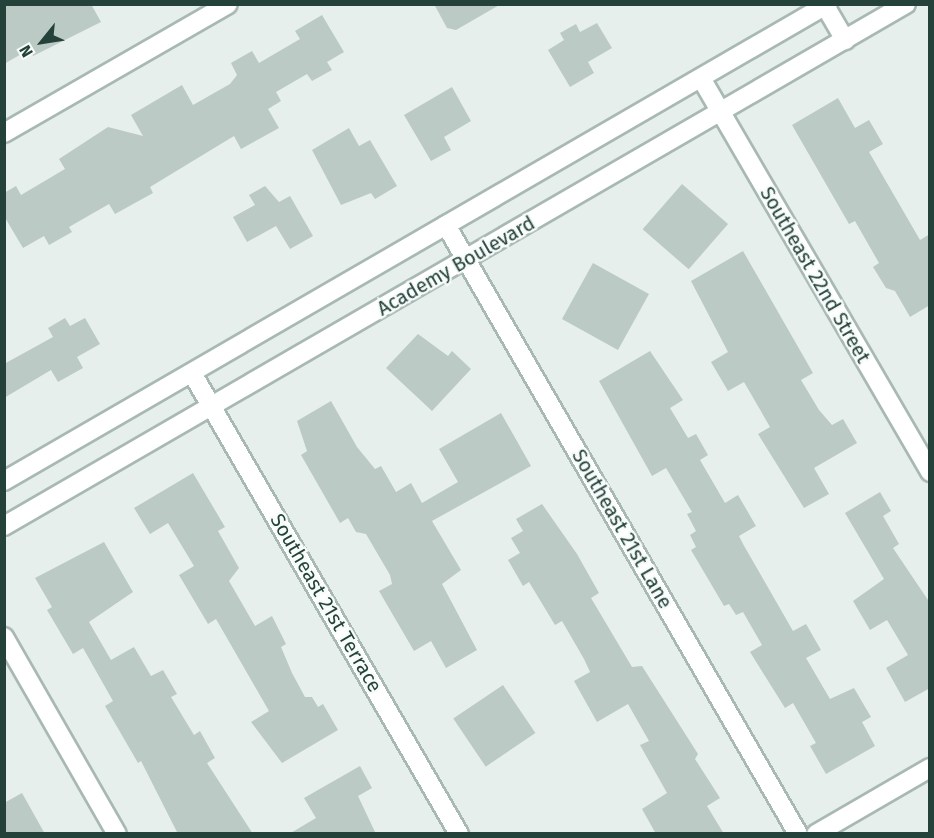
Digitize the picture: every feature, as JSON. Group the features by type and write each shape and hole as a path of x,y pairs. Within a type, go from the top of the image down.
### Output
{"street":[{"path":"4,133 228,4"},
{"name":"Academy Boulevard","path":"4,526 212,408 906,4"},
{"path":"826,5 845,40"},
{"name":"Academy Boulevard","path":"4,481 826,5"},
{"name":"Southeast 22nd Street","path":"701,78 930,472"},
{"name":"Southeast 21st Lane","path":"446,225 798,834"},
{"name":"Southeast 21st Terrace","path":"192,373 459,834"},
{"path":"4,637 117,834"},
{"path":"816,834 930,768"}],"building":[{"path":"4,4 91,4 101,22 33,56 30,49 4,64"},
{"path":"434,4 501,4 456,30 447,28"},
{"path":"322,15 344,52 327,62 332,70 312,81 307,74 276,92 281,101 268,109 279,128 241,149 234,136 150,187 153,193 115,214 109,204 69,227 72,232 49,245 44,236 23,248 4,216 4,193 16,186 21,195 65,169 59,159 108,127 143,136 131,115 182,85 193,105 230,84 237,75 231,63 252,51 259,63 300,39 295,31"},
{"path":"597,23 612,48 588,62 594,73 570,87 548,50 564,40 560,33 576,24 580,32"},
{"path":"452,87 471,121 444,137 451,150 431,161 404,115"},
{"path":"838,98 855,128 869,120 883,144 869,152 920,240 930,234 930,305 910,317 895,291 886,288 873,267 879,263 855,221 849,224 792,125"},
{"path":"349,128 359,146 370,140 397,186 375,199 371,193 341,205 312,150"},
{"path":"682,184 728,224 689,269 643,229"},
{"path":"265,186 279,202 290,196 313,236 290,249 276,226 247,242 233,217 255,205 249,195"},
{"path":"743,251 813,373 801,380 819,410 832,425 843,419 857,443 814,468 829,494 804,508 758,434 770,427 744,382 728,391 711,362 728,352 691,281"},
{"path":"593,263 649,294 618,350 562,319"},
{"path":"65,318 70,326 85,318 100,344 77,357 83,368 58,382 51,370 4,398 4,364 53,337 48,328"},
{"path":"418,334 448,356 452,351 471,369 432,411 386,368"},
{"path":"650,351 683,400 670,408 688,438 696,434 708,455 700,460 725,503 738,495 756,526 739,536 743,544 793,631 806,624 821,650 806,658 830,699 854,688 871,717 862,722 875,746 826,774 810,746 816,743 793,703 785,708 750,652 762,645 743,612 736,615 729,604 724,606 691,550 696,547 690,535 696,531 687,514 692,512 666,468 652,476 599,381"},
{"path":"331,401 357,447 375,469 381,466 396,492 411,483 422,503 458,482 439,449 501,413 531,466 432,521 461,570 442,584 477,650 446,668 431,641 414,651 379,591 392,584 390,575 366,534 356,532 348,518 340,523 301,455 307,451 297,421"},
{"path":"193,473 225,527 218,531 239,568 229,581 255,626 272,616 286,644 281,647 305,697 312,697 318,707 323,704 338,730 282,763 251,722 269,711 216,619 208,624 179,575 194,566 168,523 150,534 134,508"},
{"path":"880,492 891,511 883,516 899,544 893,548 930,603 930,688 905,702 886,668 908,655 887,620 870,630 853,601 884,579 845,513"},
{"path":"542,504 577,554 599,593 591,598 632,667 642,666 698,754 695,759 720,798 707,806 724,834 656,834 642,809 667,793 640,745 649,741 628,704 597,722 574,681 590,672 584,659 562,621 555,625 529,582 523,586 508,560 520,553 511,538 523,531 516,519"},
{"path":"104,542 133,592 89,622 111,660 134,647 151,676 163,670 177,694 171,697 194,735 200,731 215,758 207,763 253,834 178,834 141,761 138,763 105,706 113,701 83,648 73,654 47,610 52,607 35,578"},
{"path":"503,685 535,733 486,767 453,719"},
{"path":"360,766 372,788 358,796 376,834 289,834 316,818 304,798"},
{"path":"22,793 45,834 4,834 4,803"}]}
